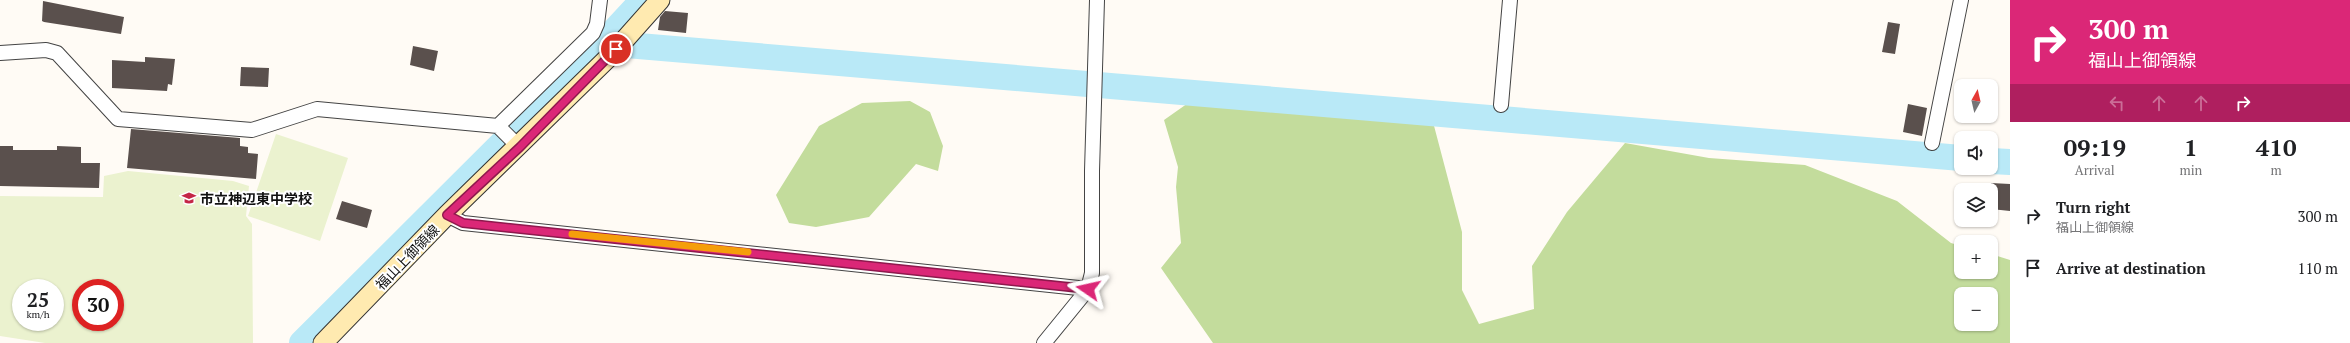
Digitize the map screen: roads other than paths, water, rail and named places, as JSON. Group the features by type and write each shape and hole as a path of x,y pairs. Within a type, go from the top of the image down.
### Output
{"main road":[{"name":"福山上御領線","path":"323,343 517,144 631,34 660,0"}],"street":[{"path":"500,127 593,33 597,24 600,0"},
{"path":"1044,343 1088,289 1092,273 1094,92 1097,0"},
{"path":"1501,105 1510,0"},
{"path":"1932,143 1961,0"},
{"path":"0,53 46,50 57,53 118,119 252,130 317,109 500,127 517,144"},
{"path":"447,215 463,223 1088,289"}],"waterway":[{"path":"302,343 603,43 643,0"},
{"path":"603,43 1954,157"},
{"path":"1998,161 2010,162"}],"place":[{"name":"市立神辺東中学校","path":"189,198"}]}
